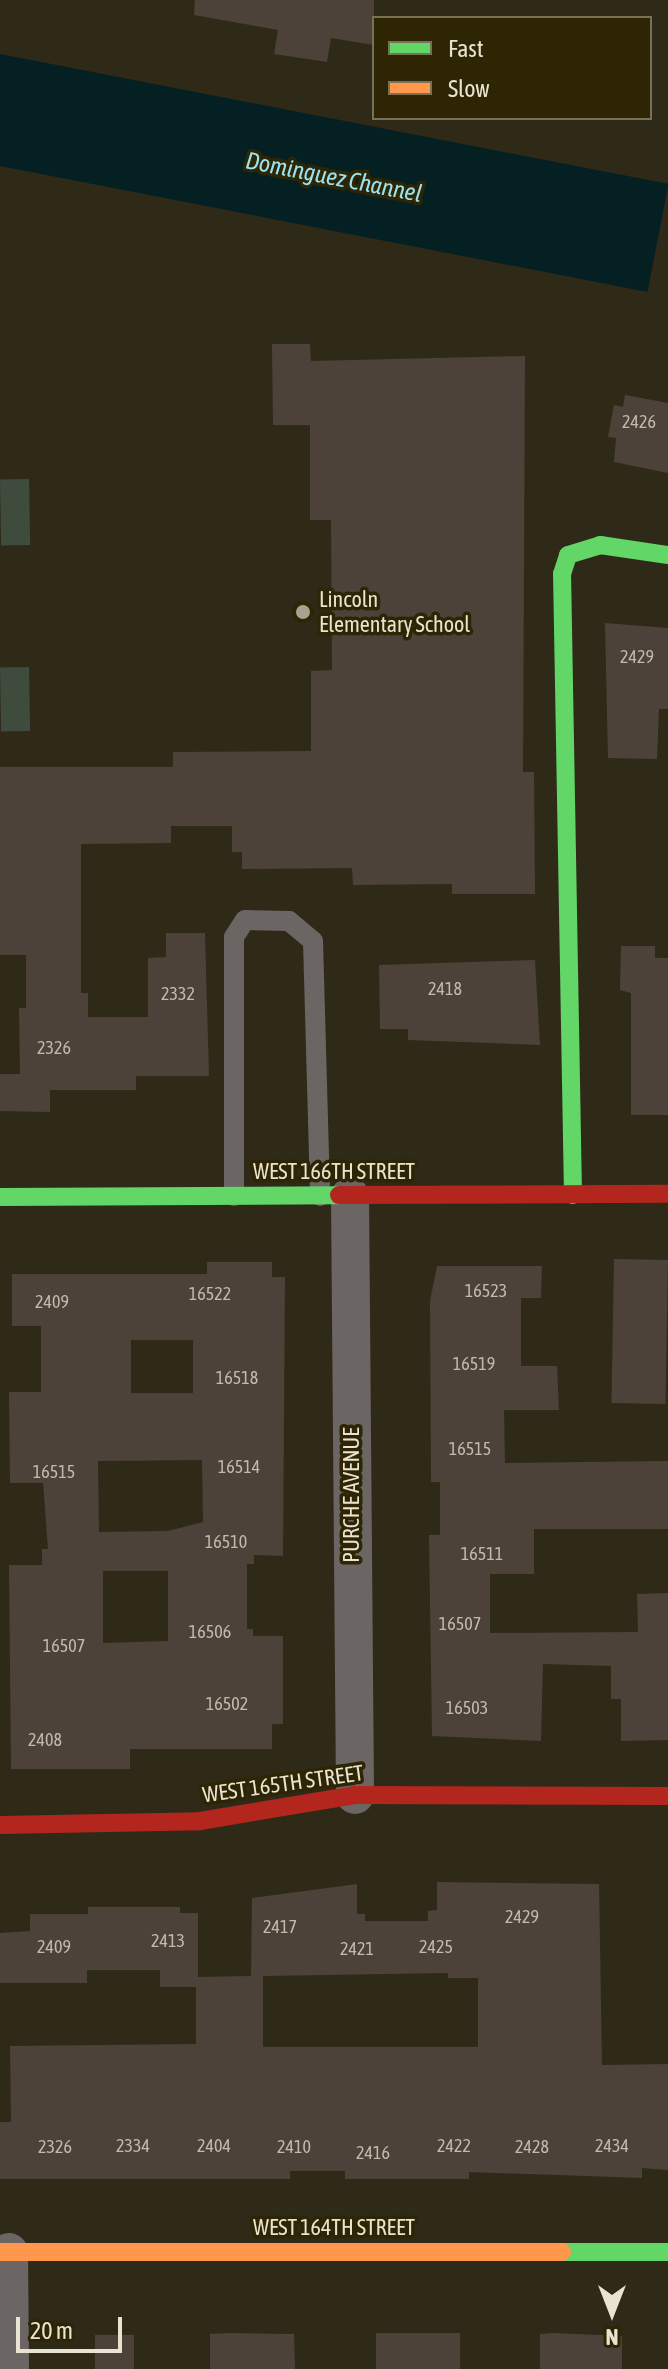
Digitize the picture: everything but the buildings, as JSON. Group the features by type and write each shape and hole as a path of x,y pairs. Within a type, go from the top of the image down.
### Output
{"street":[{"path":"573,1195 562,724 562,574 568,555 600,545 668,555"},
{"name":"WEST 166TH STREET","path":"0,1197 668,1194"},
{"name":"PURCHE AVENUE","path":"335,1196 355,1795"},
{"name":"WEST 165TH STREET","path":"0,1825 200,1821 355,1795 668,1796"},
{"path":"5,2252 10,2369"},
{"name":"WEST 164TH STREET","path":"5,2252 668,2252"}],"lane":[{"path":"234,1196 234,937 245,920 289,921 313,941 335,1196"}],"green space":[{"path":"29,479 30,545 1,545 0,480"},
{"path":"29,667 30,731 1,731 0,668"}],"water":[{"name":"Dominguez Channel","path":"0,54 668,184 647,292 0,166"}],"traffic: fast":[{"path":"573,1195 562,574 568,555 600,545 668,555"},
{"path":"0,1197 339,1195"},
{"path":"562,2252 668,2252"}],"traffic: slow":[{"path":"0,2252 562,2252"}],"traffic: jam":[{"path":"339,1195 668,1194"},
{"path":"0,1825 200,1821 355,1795 668,1796"}],"place":[{"name":"Lincoln Elementary School","path":"303,612"}]}
